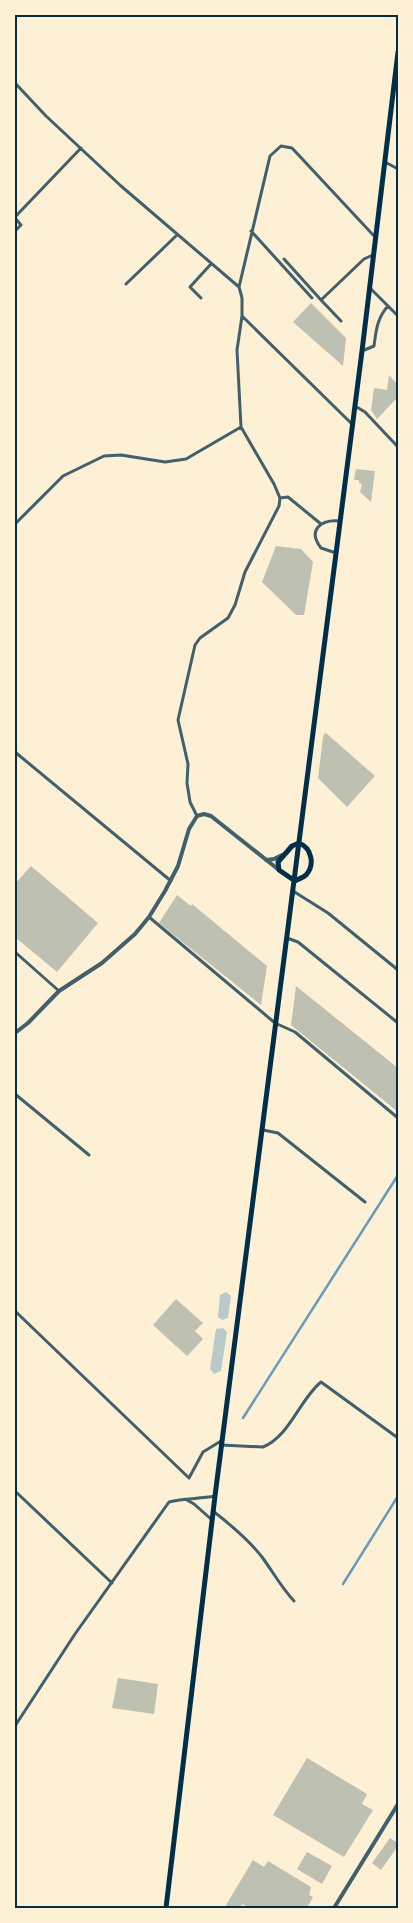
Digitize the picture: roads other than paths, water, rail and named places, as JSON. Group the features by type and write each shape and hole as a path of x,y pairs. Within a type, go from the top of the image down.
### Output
{"main road":[{"path":"166,1908 213,1511 396,84 398,52"},
{"path":"299,843 309,849 311,866 308,873 294,881 279,870 278,862 282,855 292,846 299,843"}],"street":[{"path":"15,83 121,186 239,287"},
{"path":"197,816 190,802 187,783 188,764 178,720 195,645 200,638 228,618 235,605 245,572 279,506 280,498 241,427 237,350 242,316 242,298 239,287 270,156 281,146 292,148 376,238"},
{"path":"15,230 21,225 15,218 81,148"},
{"path":"385,162 398,169"},
{"path":"251,231 312,298"},
{"path":"126,284 177,235"},
{"path":"321,300 364,259 373,255"},
{"path":"284,259 342,321"},
{"path":"201,298 190,287 211,264"},
{"path":"369,287 398,316"},
{"path":"362,351 374,346 381,313 388,306"},
{"path":"242,316 352,424"},
{"path":"355,406 365,412 398,447"},
{"path":"15,524 63,476 104,456 121,455 165,462 186,459 241,427"},
{"path":"280,498 288,497 321,524"},
{"path":"336,553 324,550 318,545 316,534 321,524 331,520 340,521"},
{"path":"15,752 171,881"},
{"path":"15,1033 28,1023 59,991 118,951 149,917 171,881 178,866 189,829 197,816 204,814 211,816 279,870"},
{"path":"266,860 282,855"},
{"path":"293,891 328,913 398,970"},
{"path":"149,917 275,1023 295,1032 398,1118"},
{"path":"287,938 298,942 398,1023"},
{"path":"15,952 59,991"},
{"path":"15,1094 89,1155"},
{"path":"263,1130 278,1133 284,1137 366,1202"},
{"path":"15,1311 189,1478 203,1452 222,1442 263,1447 270,1445 286,1427 315,1387 321,1382 398,1438"},
{"path":"15,1491 112,1583"},
{"path":"15,1726 75,1634 169,1502 184,1498 194,1500 215,1496"},
{"path":"184,1498 212,1520"},
{"path":"213,1511 245,1538 294,1601"},
{"path":"334,1908 398,1804"}],"waterway":[{"path":"243,1418 398,1175"},
{"path":"343,1584 398,1496"}]}
